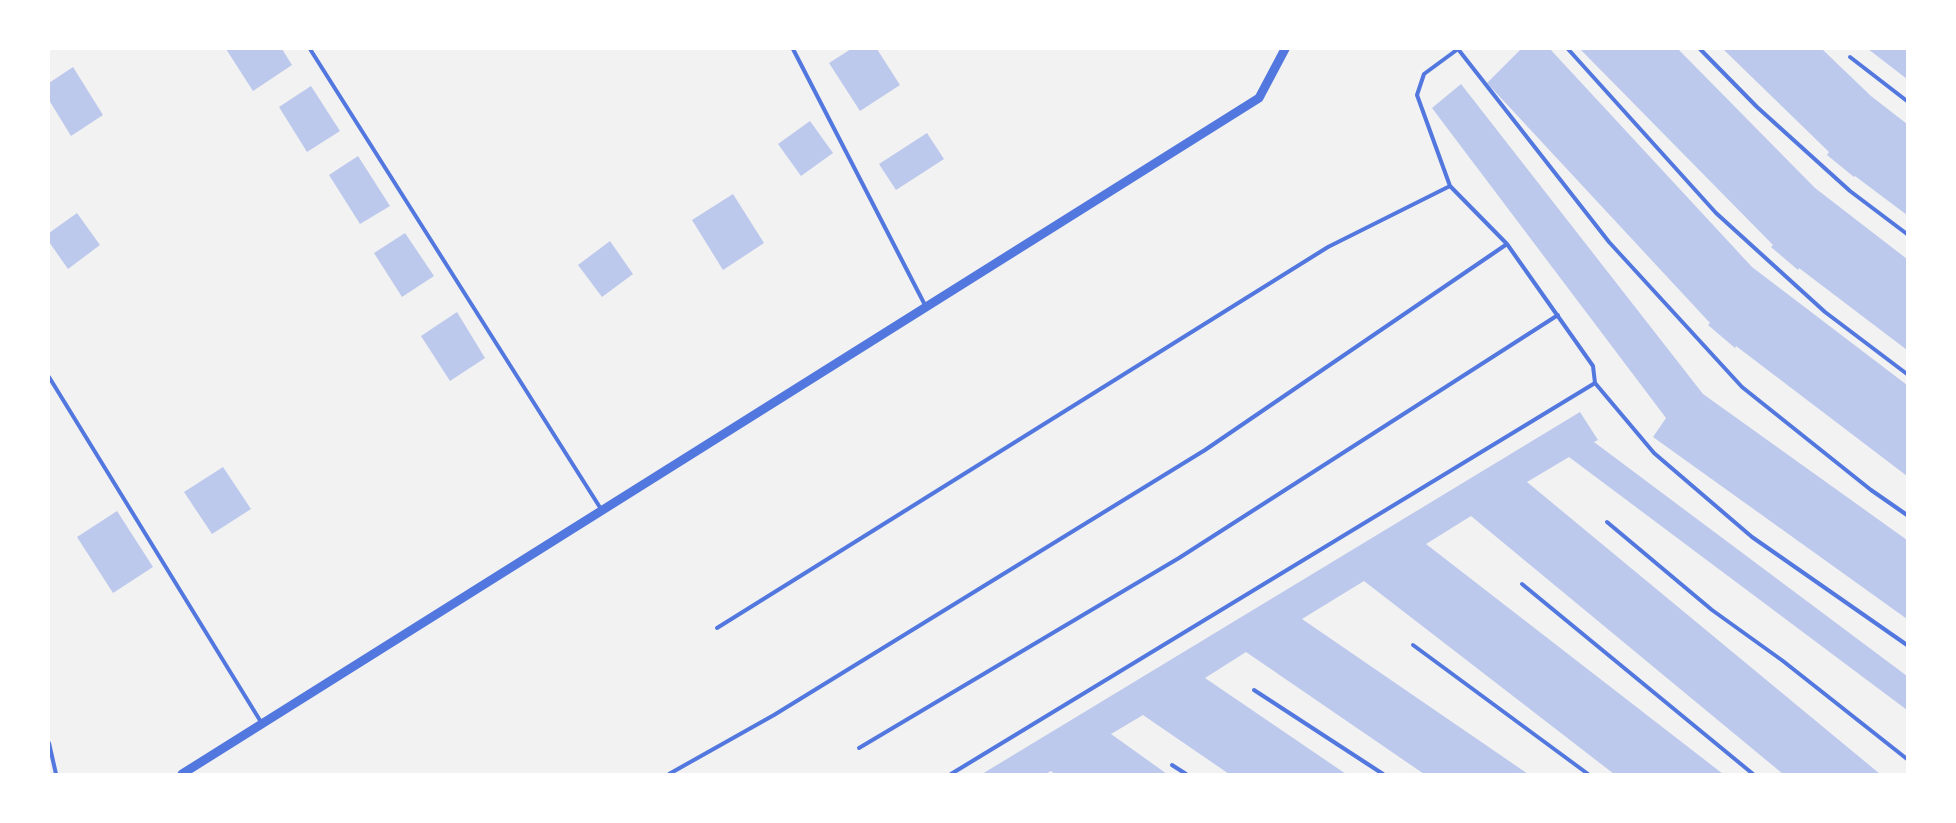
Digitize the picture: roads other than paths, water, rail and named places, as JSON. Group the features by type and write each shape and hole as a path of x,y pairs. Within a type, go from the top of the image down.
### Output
{"street":[{"path":"182,774 1259,98 1285,49"}],"lane":[{"path":"310,49 602,511"},
{"path":"792,49 926,307"},
{"path":"1907,515 1871,490 1742,387 1609,242 1458,49 1424,74 1417,94 1450,186 1507,244 1593,366 1595,383 1654,454 1752,537 1907,645"},
{"path":"1568,49 1716,213 1825,312 1907,374"},
{"path":"1700,49 1757,107 1843,184 1907,234"},
{"path":"1850,57 1907,101"},
{"path":"717,628 1328,247 1450,186"},
{"path":"669,774 774,715 1205,450 1507,244"},
{"path":"859,748 1178,558 1558,315"},
{"path":"49,377 262,724"},
{"path":"951,774 1595,383"},
{"path":"1607,522 1712,610 1783,661 1907,759"},
{"path":"1522,584 1753,774"},
{"path":"1413,645 1588,774"},
{"path":"1254,690 1383,774"},
{"path":"49,743 56,774"},
{"path":"1172,765 1186,774"}]}
